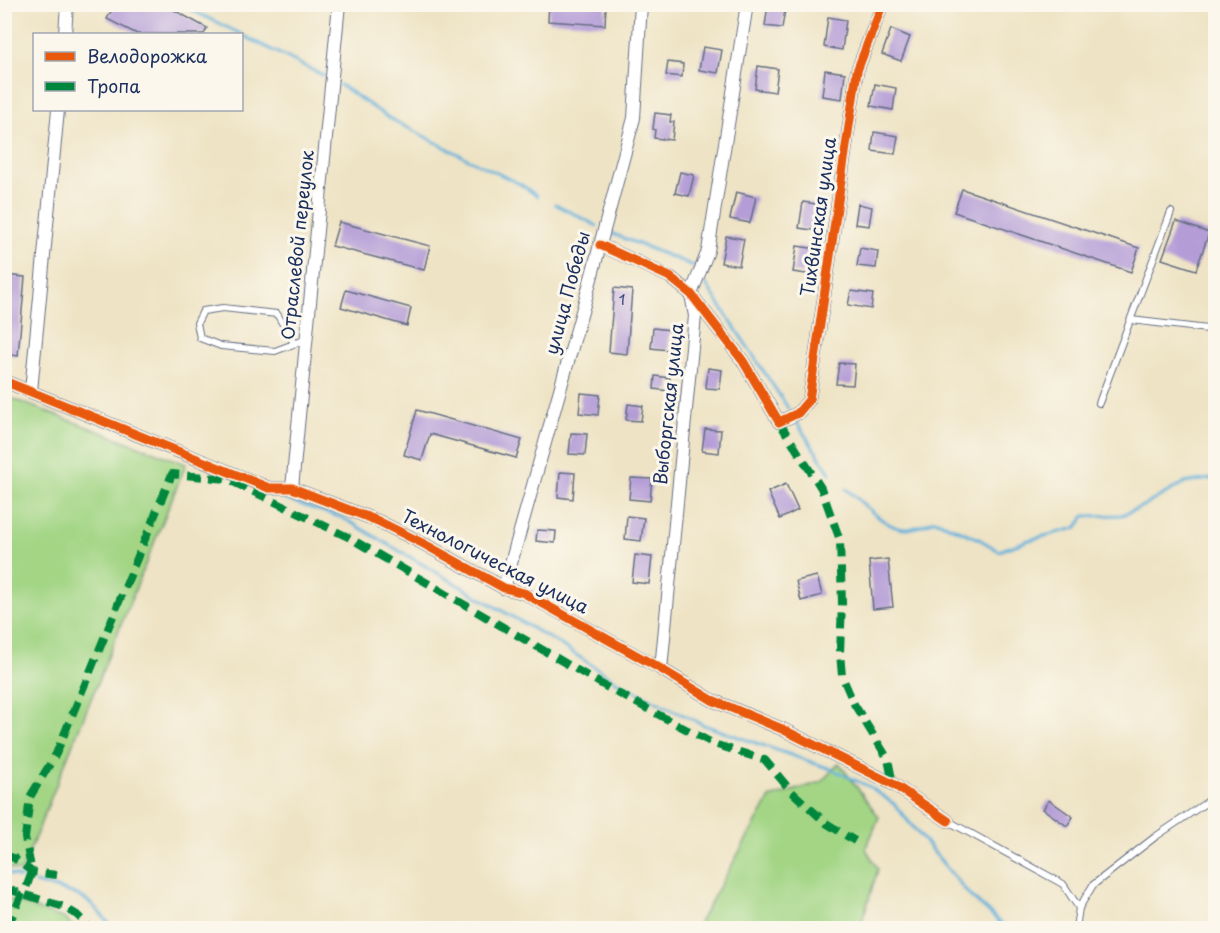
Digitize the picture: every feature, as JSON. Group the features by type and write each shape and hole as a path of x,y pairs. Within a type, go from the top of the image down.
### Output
{"street":[{"path":"65,33 68,4"},
{"name":"Отраслевой переулок","path":"292,488 339,4"},
{"name":"улица Победы","path":"504,588 634,118 640,4"},
{"name":"Выборгская улица","path":"661,669 695,316 691,294 708,251 747,4"},
{"name":"Тихвинская улица","path":"691,294 743,361 779,422 798,413 809,400 857,71 881,4"},
{"path":"31,391 58,111"},
{"path":"600,245 670,277 691,294"},
{"name":"Технологическая улица","path":"4,381 268,488 292,488 378,520 504,588 524,593 712,700 800,737 893,784 948,821"}],"lane":[{"path":"1099,403 1171,212"},
{"path":"294,343 277,314 223,308 203,311 197,323 200,338 221,346 274,351 307,339"},
{"path":"1131,320 1215,330"},
{"path":"1076,928 1079,908 1093,885 1155,837 1215,796"},
{"path":"948,821 1063,884 1079,908"}],"green space":[{"path":"5,396 186,464 21,872 4,867"},
{"path":"839,763 879,817 866,849 878,869 860,928 696,928 770,798 821,782"},
{"path":"5,898 65,919 75,928 5,928"}],"building":[{"path":"115,4 163,4 207,28 204,33 135,33 107,19"},
{"path":"549,4 606,4 605,25 548,21"},
{"path":"768,4 786,4 782,28 765,26"},
{"path":"828,17 846,20 842,50 824,47"},
{"path":"891,29 910,37 901,61 882,54"},
{"path":"703,47 722,50 718,73 699,70"},
{"path":"668,62 683,64 682,77 666,75"},
{"path":"758,66 778,69 775,92 755,89"},
{"path":"825,70 845,73 842,99 822,96"},
{"path":"875,84 896,88 893,110 871,106"},
{"path":"655,113 671,115 670,122 674,122 672,140 654,138"},
{"path":"874,132 898,136 895,154 872,151"},
{"path":"680,172 694,175 689,196 675,193"},
{"path":"962,189 1139,248 1131,272 954,212"},
{"path":"736,192 756,197 750,223 730,219"},
{"path":"803,202 823,205 819,231 799,228"},
{"path":"858,204 872,207 869,226 855,224"},
{"path":"1176,221 1209,233 1196,270 1162,259"},
{"path":"339,222 430,246 424,270 332,246"},
{"path":"726,236 744,239 739,266 721,263"},
{"path":"797,246 817,249 813,275 793,272"},
{"path":"860,248 878,251 876,268 857,266"},
{"path":"4,275 25,277 18,356 4,354"},
{"path":"614,288 632,290 627,354 609,352"},
{"path":"346,290 411,308 407,326 341,307"},
{"path":"851,291 873,294 871,309 848,305"},
{"path":"653,328 670,330 668,350 651,348"},
{"path":"839,363 855,364 853,385 836,384"},
{"path":"708,368 722,370 720,389 706,388"},
{"path":"655,376 670,378 669,391 654,389"},
{"path":"581,393 600,395 598,415 579,413"},
{"path":"628,404 643,406 641,421 626,420"},
{"path":"417,410 522,440 516,458 430,434 422,460 404,455"},
{"path":"705,429 721,430 719,453 702,451"},
{"path":"571,433 587,434 585,455 569,454"},
{"path":"560,472 575,473 573,499 558,497"},
{"path":"631,478 652,479 650,501 629,499"},
{"path":"786,484 798,510 780,519 768,492"},
{"path":"627,516 644,518 641,541 625,539"},
{"path":"537,530 556,531 555,543 536,541"},
{"path":"635,555 652,557 649,584 632,582"},
{"path":"888,559 893,607 873,609 869,561"},
{"path":"817,576 822,595 801,601 796,581"},
{"path":"1049,800 1073,817 1067,826 1043,809"}],"waterway":[{"path":"179,4 239,33"},
{"path":"243,36 324,76"},
{"path":"340,85 389,118 520,184 537,196"},
{"path":"555,204 597,226"},
{"path":"608,232 694,266"},
{"path":"706,284 788,408"},
{"path":"795,420 830,473"},
{"path":"846,489 875,515 891,525 908,529 935,520 979,539 999,551 1029,540 1076,528 1085,516 1122,515 1184,483 1216,478"},
{"path":"283,499 343,518 561,645 619,683 661,704 704,725 831,769 870,787 894,804 970,896 1002,924 1011,928"},
{"path":"4,872 21,878"},
{"path":"35,883 64,890 84,899 113,928"}],"marked path":[{"path":"779,422 821,488 840,540 842,676 854,704 888,759 893,784"},
{"path":"7,928 32,872 25,838 30,797 56,754 172,474 227,479 348,537 610,689 714,744 765,760 791,791 826,823 855,841"},
{"path":"4,855 14,858 32,872 57,875"},
{"path":"4,888 64,907 77,915 90,928"}],"cycle path":[{"path":"600,245 670,277 691,294 743,361 779,422 798,413 809,400 857,71 881,4"},
{"path":"4,381 269,488 292,488 378,521 504,588 524,593 712,700 782,729 893,784 948,821"}]}
